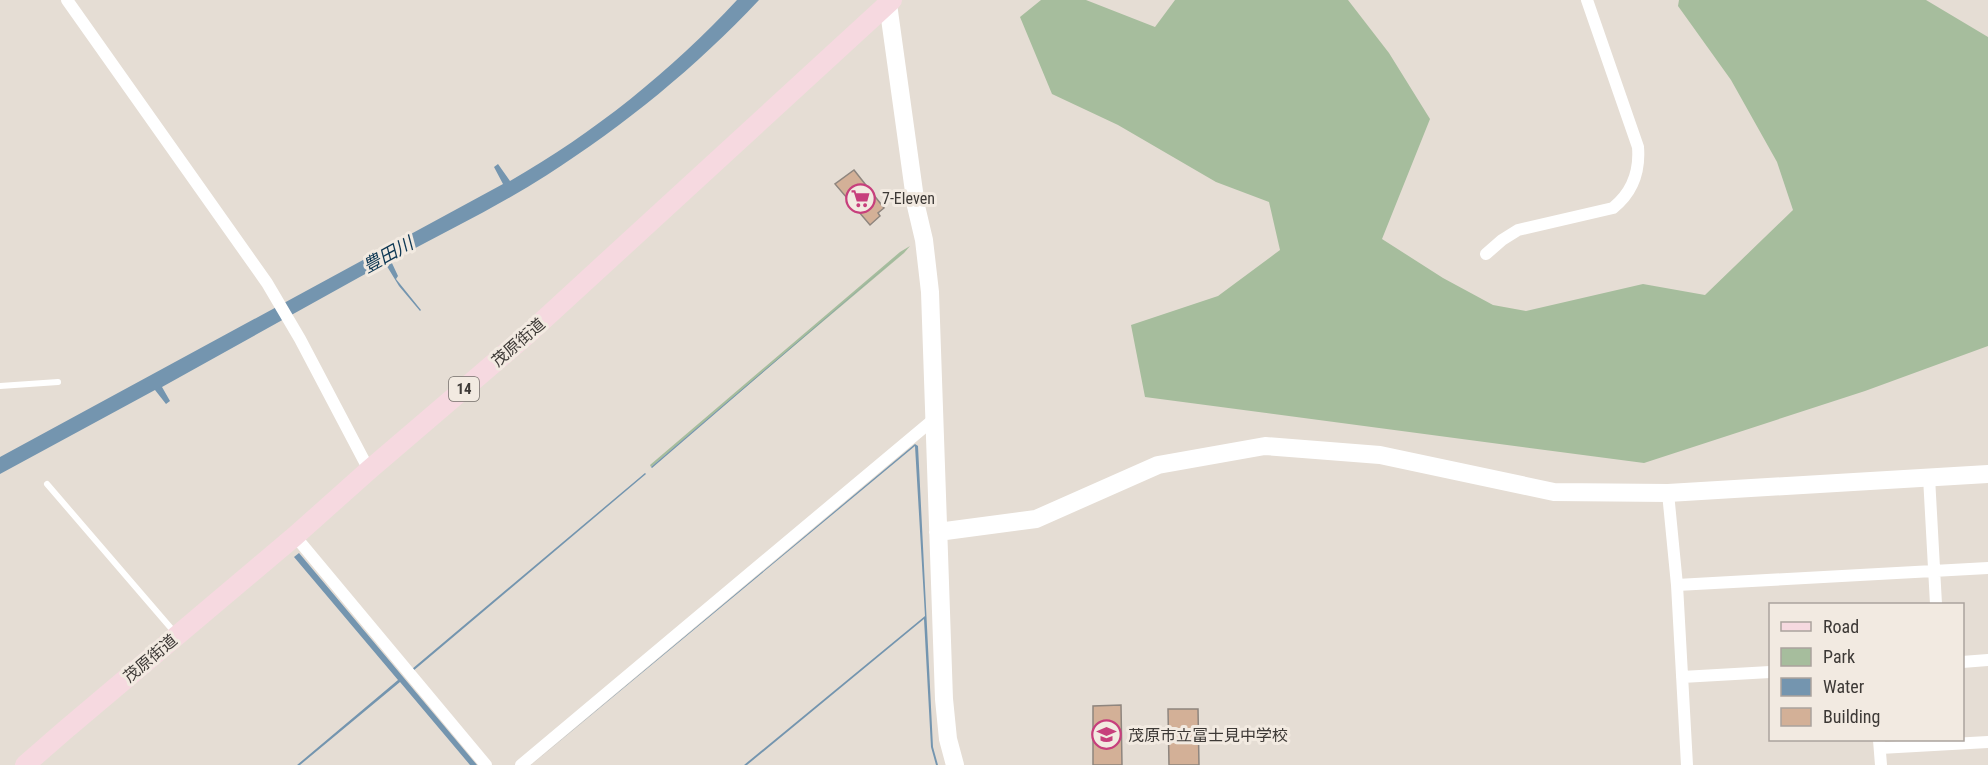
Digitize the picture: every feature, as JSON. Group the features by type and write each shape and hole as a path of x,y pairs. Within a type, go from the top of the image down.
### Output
{"main road":[{"name":"茂原街道","path":"25,765 528,334 890,2"}],"street":[{"path":"67,0 267,283 300,339 369,470"},
{"path":"1486,254 1518,230 1613,208 1623,200 1635,181 1639,163 1638,147 1587,0"},
{"path":"890,2 916,206 924,240 930,292 944,699 948,739 955,765"},
{"path":"521,765 934,419"},
{"path":"938,532 1036,519 1158,465 1265,446 1380,455 1554,492 1668,493 1988,474"},
{"path":"1929,477 1936,603"},
{"path":"1668,493 1677,585 1687,765"},
{"path":"295,536 486,765"},
{"path":"1677,585 1988,568"},
{"path":"1964,662 1988,660"},
{"path":"1682,677 1769,672"},
{"path":"1881,765 1880,744 1988,741"}],"lane":[{"path":"0,386 58,382"},
{"path":"47,484 177,636"}],"green space":[{"path":"1041,0 1086,0 1155,27 1175,0 1348,0 1389,53 1430,119 1382,239 1443,278 1493,305 1526,311 1643,284 1705,295 1793,210 1777,162 1731,80 1678,6 1679,0 1926,0 1988,37 1988,346 1865,391 1644,463 1145,397 1131,325 1218,296 1280,250 1269,202 1216,182 1118,125 1052,94 1020,17"},
{"path":"910,246 651,467 650,465 900,252"}],"water":[{"name":"豊田川","path":"737,0 759,0 685,72 632,115 576,156 528,187 391,261 398,276 396,279 420,311 399,286 385,263 162,387 170,401 166,404 155,390 0,474 0,457 503,184 494,167 498,164 510,181 541,162 601,121 658,76"},
{"path":"903,252 652,468 651,467"},
{"path":"915,444 918,446 933,747 938,765 936,765 931,747 924,619 747,765 744,765 925,616 915,446 531,765"},
{"path":"646,474 413,671 412,669"},
{"path":"299,553 477,765 470,765 400,682 300,765 297,765 398,680 294,557"}],"building":[{"name":"7-Eleven","path":"854,170 884,208 878,213 880,216 870,225 835,184"},
{"name":"茂原市立冨士見中学校","path":"1121,705 1122,765 1093,765 1093,706"},
{"name":"茂原市立冨士見中学校","path":"1168,709 1198,709 1199,765 1169,765"}],"place":[{"name":"7-Eleven","path":"861,198"},
{"name":"茂原市立冨士見中学校","path":"1107,735"}]}
